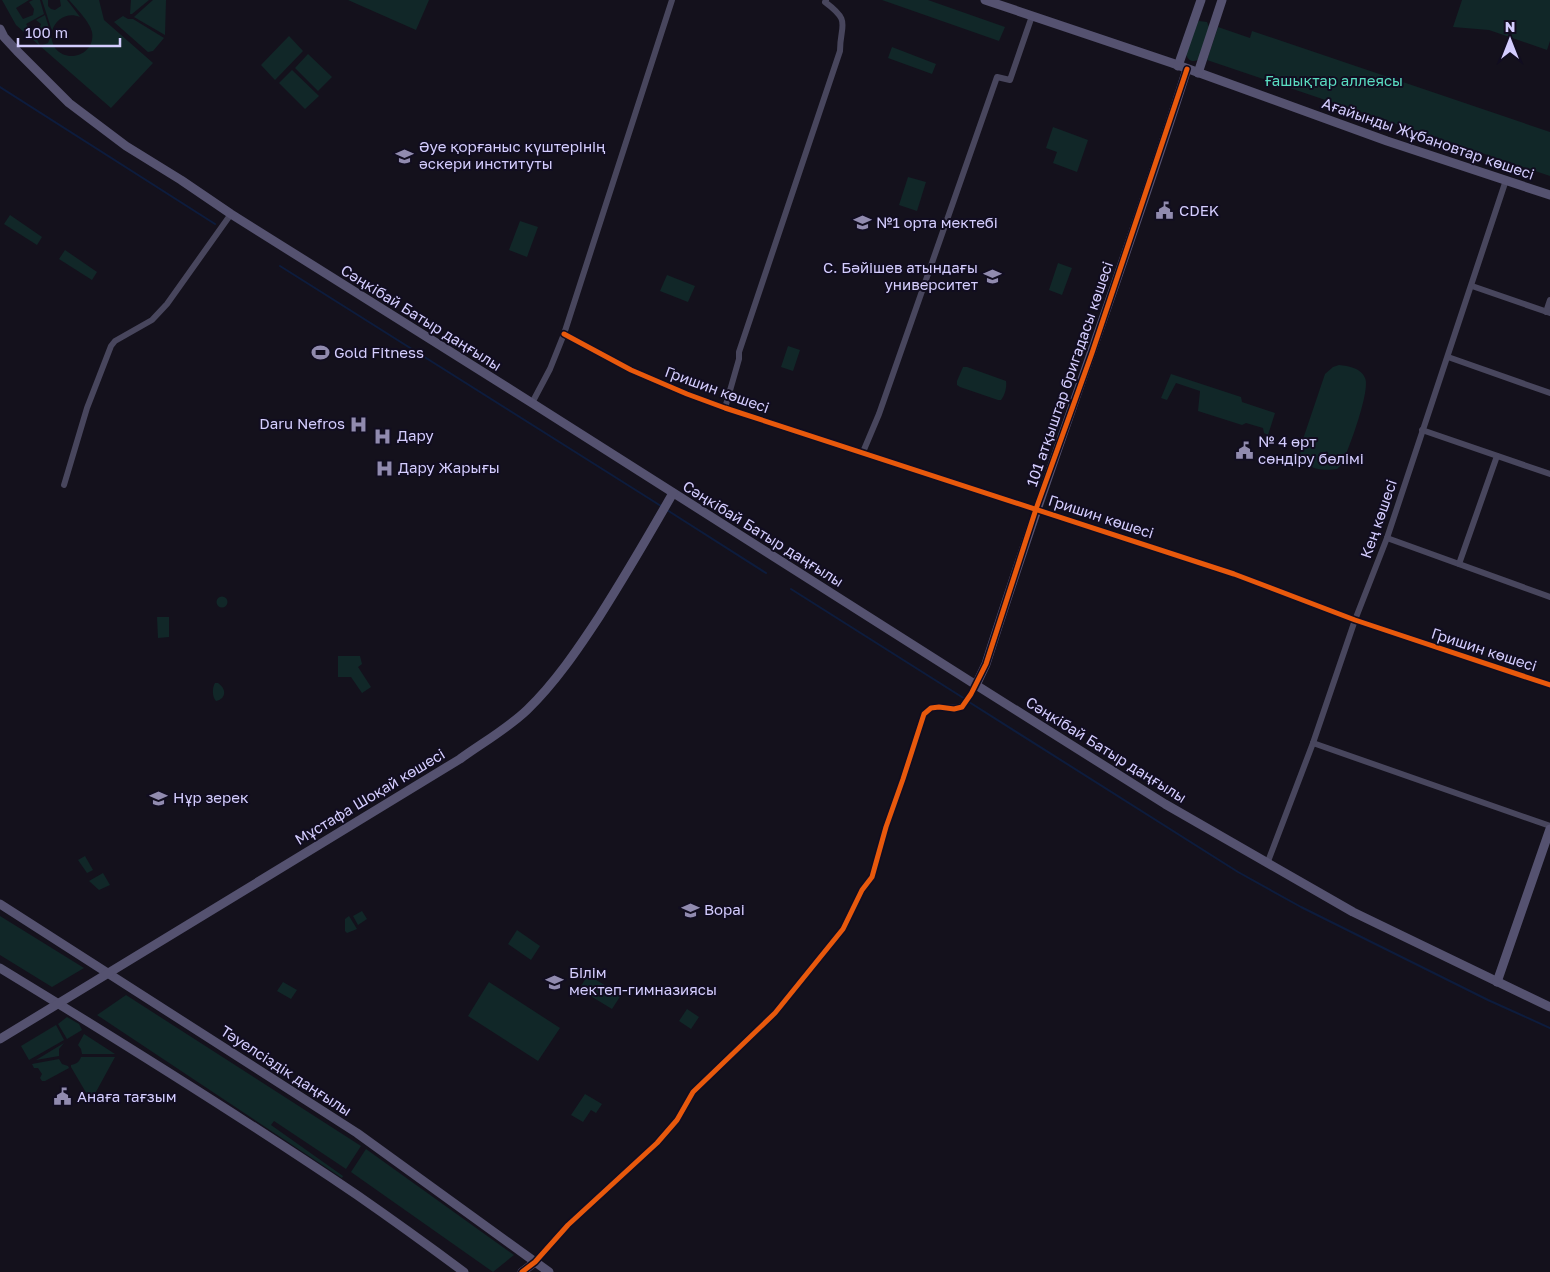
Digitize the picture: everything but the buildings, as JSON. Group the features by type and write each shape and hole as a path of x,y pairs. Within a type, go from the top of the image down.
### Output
{"street":[{"path":"532,403 550,369 564,334 672,0"},
{"path":"725,408 742,344 840,51 840,38 844,25 840,15 825,2 826,0"},
{"name":"Ағайынды Жұбановтар көшесі","path":"984,0 999,2 1032,16 1187,69 1378,138 1550,195"},
{"path":"1178,66 1201,0"},
{"path":"1198,73 1222,0"},
{"path":"863,452 879,414 997,77 1010,80 1032,16"},
{"name":"Сәңкібай Батыр даңғылы","path":"0,29 4,37 17,51 70,104 126,146 976,686 1165,804 1267,864 1353,912 1550,1007"},
{"name":"101 атқыштар бригадасы көшесі","path":"976,686 986,664 1036,509 1090,360 1187,69"},
{"name":"Кең көшесі","path":"1267,864 1313,743 1355,620 1387,538 1506,180"},
{"path":"64,485 88,408 111,346 115,341 152,320 167,304 231,214"},
{"path":"1472,286 1548,313 1550,300"},
{"name":"Гришин көшесі","path":"564,334 631,370 725,408 1234,574 1355,620 1550,685"},
{"path":"1448,357 1550,392"},
{"path":"1422,430 1550,474"},
{"path":"1459,564 1497,456"},
{"name":"Мұстафа Шоқай көшесі","path":"0,1039 460,759 527,709 553,681 578,648 616,590 673,494"},
{"path":"1387,538 1550,595"},
{"path":"522,1272 535,1262 568,1225 657,1143 677,1120 693,1092 775,1013 843,929 862,890 872,876 886,827 924,714 931,708 954,709 962,707 976,686"},
{"path":"1313,743 1550,828 1498,982"},
{"name":"Тәуелсіздік даңғылы","path":"0,904 357,1133 549,1272"},
{"path":"0,968 183,1080 358,1196 464,1272"}],"green space":[{"path":"2,0 29,0 16,8 23,19 33,15 34,9 29,2 40,0 44,14 26,24 32,32 39,30 41,24 36,20 45,15 49,28 36,37 40,46 16,25"},
{"path":"42,0 48,0 48,6 55,10 61,6 60,0 67,0 80,17 66,16 56,23 52,31"},
{"path":"69,0 99,0 104,20 153,63 111,108 40,46 48,43 50,38 45,33 49,30 55,48 61,53 67,56 74,56 86,51 92,39 91,28"},
{"path":"131,0 149,0 130,14"},
{"path":"153,0 166,0 165,35 134,17"},
{"path":"348,0 429,0 416,30"},
{"path":"882,0 928,0 1005,27 999,41"},
{"path":"1462,0 1550,0 1550,41 1547,50 1489,30 1453,27"},
{"path":"123,16 133,19 164,38 153,51 148,52 114,22"},
{"path":"1199,21 1207,22 1209,27 1199,59 1193,61 1189,60 1186,54"},
{"name":"Ғашықтар аллеясы","path":"1218,27 1250,38 1252,31 1550,132 1550,176 1207,60"},
{"path":"289,36 303,51 275,80 261,65"},
{"path":"892,47 936,64 932,74 888,58"},
{"path":"308,54 332,77 318,91 295,68"},
{"path":"292,70 319,96 305,109 279,83"},
{"path":"1053,127 1088,140 1077,172 1053,163 1057,152 1046,148"},
{"path":"908,177 926,182 917,211 899,205"},
{"path":"10,215 42,237 37,245 4,224"},
{"path":"520,221 538,227 527,257 509,250"},
{"path":"65,250 97,272 92,280 59,259"},
{"path":"1058,263 1072,268 1062,295 1049,290"},
{"path":"667,275 695,286 688,302 660,291"},
{"path":"788,346 800,350 793,371 781,367"},
{"path":"1339,365 1354,368 1361,372 1365,378 1365,395 1358,421 1342,464 1337,469 1317,469 1304,462 1301,446 1325,374 1333,367"},
{"path":"963,367 1006,381 1004,396 1001,400 957,385"},
{"path":"1171,374 1241,397 1242,402 1275,413 1268,435 1264,433 1263,428 1246,423 1242,425 1198,411 1200,391 1176,383 1167,400 1161,398"},
{"path":"222,596 228,602 222,608 216,602"},
{"path":"157,617 169,617 169,637 158,638"},
{"path":"338,656 360,656 362,664 358,667 371,687 362,693 351,677 338,677"},
{"path":"215,683 221,685 224,691 222,698 216,701 213,692"},
{"path":"85,856 93,870 87,873 78,860"},
{"path":"103,873 110,885 99,890 89,881"},
{"path":"362,911 367,919 358,925 353,916"},
{"path":"0,916 84,968 52,987 0,955"},
{"path":"349,916 357,929 347,933 345,931 345,919"},
{"path":"517,930 540,946 531,960 508,944"},
{"path":"588,975 621,995 612,1009 579,989"},
{"path":"283,982 297,990 291,999 277,991"},
{"path":"489,982 560,1028 538,1061 468,1016"},
{"path":"126,995 361,1146 346,1169 274,1121 271,1125 343,1176 342,1178 97,1015"},
{"path":"687,1009 699,1017 691,1029 679,1021"},
{"path":"67,1017 79,1024 82,1030 67,1039 58,1024"},
{"path":"56,1025 64,1040 29,1060 21,1046"},
{"path":"84,1034 115,1054 82,1054 78,1045"},
{"path":"64,1043 59,1049 59,1056 36,1060"},
{"path":"81,1057 115,1057 91,1101 71,1067"},
{"path":"59,1059 62,1064 69,1068 42,1081 40,1078 42,1074 32,1064"},
{"path":"585,1094 602,1104 596,1113 591,1110 583,1122 571,1115"},
{"path":"366,1149 514,1255 493,1272 351,1172"}],"waterway":[{"path":"0,87 215,224"},
{"path":"280,266 661,506"},
{"path":"667,510 766,573"},
{"path":"791,589 965,699"},
{"path":"969,702 1238,872 1301,907 1488,1000 1550,1028"}],"cycle path":[{"path":"522,1272 535,1262 568,1225 657,1143 677,1120 693,1092 775,1013 843,929 862,890 872,877 886,827 924,714 931,708 954,709 962,707 971,694 986,664 1036,509 1092,353 1187,69"},
{"path":"564,334 631,370 725,408 1234,574 1355,620 1550,685"}],"place":[{"name":"Әуе қорғаныс күштерінің әскери институты","path":"405,156"},
{"name":"CDEK","path":"1165,211"},
{"name":"№1 орта мектебі","path":"862,223"},
{"name":"С. Бәйішев атындағы университет","path":"992,277"},
{"name":"Gold Fitness","path":"320,353"},
{"name":"Daru Nefros","path":"359,424"},
{"name":"Дару","path":"383,436"},
{"name":"№ 4 өрт сөндіру бөлімі","path":"1244,451"},
{"name":"Дару Жарығы","path":"384,468"},
{"name":"Нұр зерек","path":"159,798"},
{"name":"Bopai","path":"690,910"},
{"name":"Білім мектеп-гимназиясы","path":"555,982"},
{"name":"Анаға тағзым","path":"63,1097"}]}
